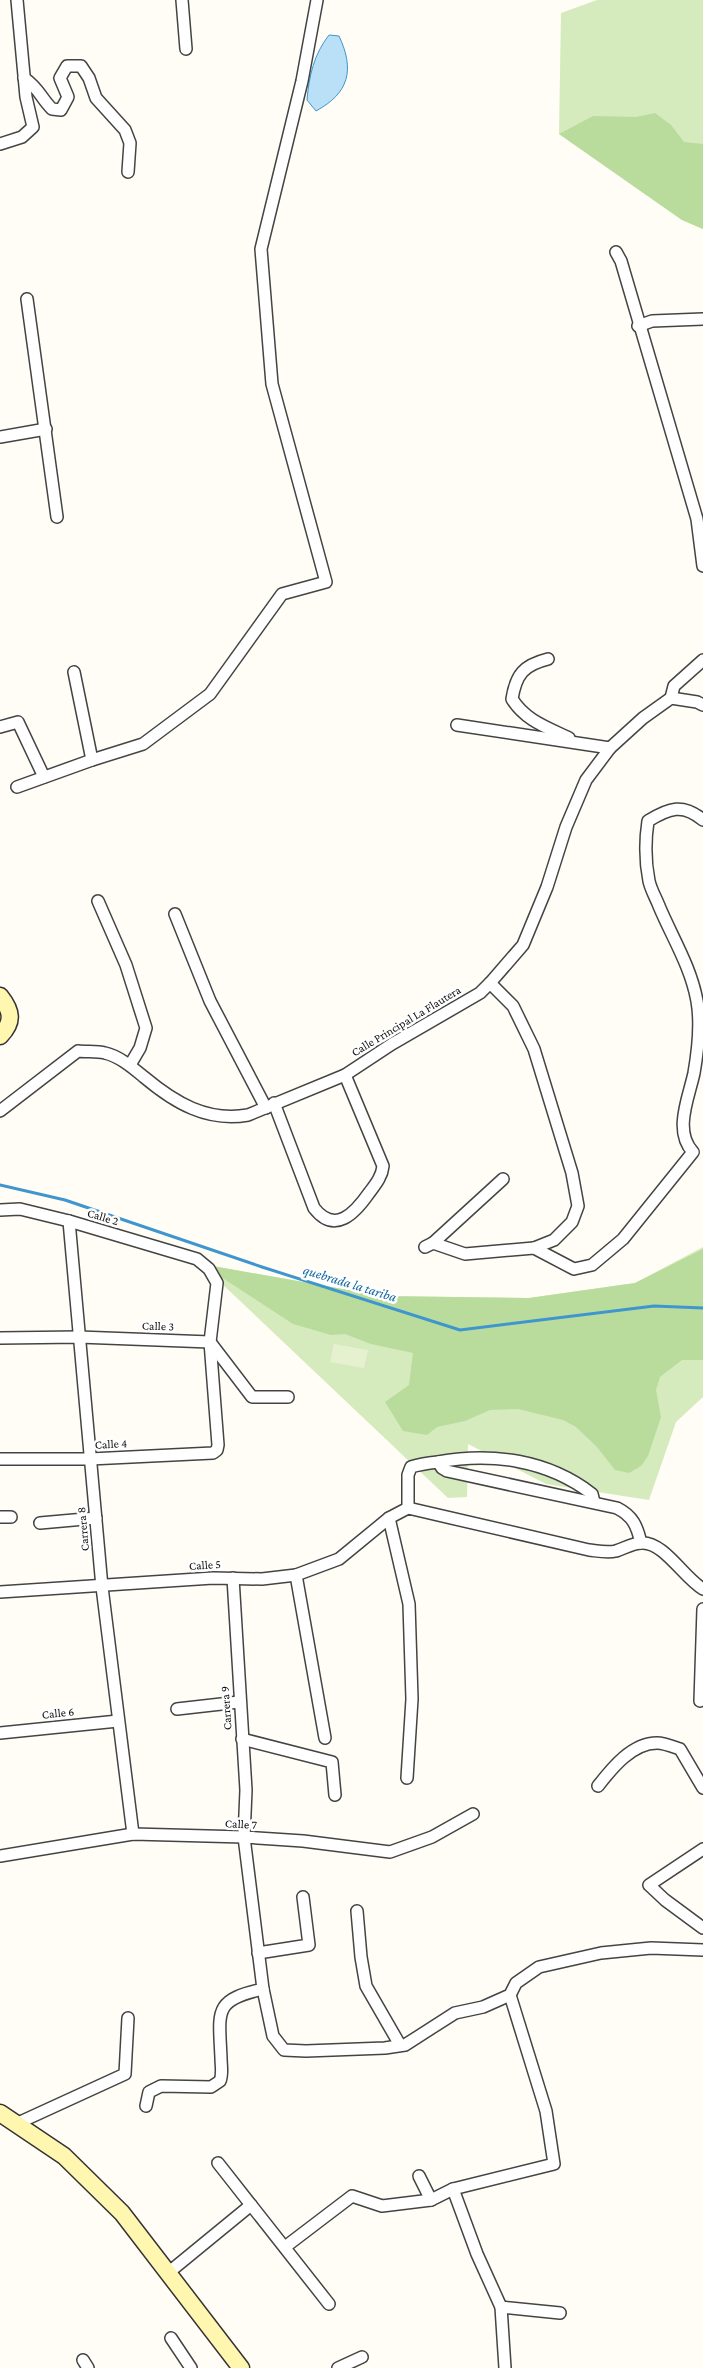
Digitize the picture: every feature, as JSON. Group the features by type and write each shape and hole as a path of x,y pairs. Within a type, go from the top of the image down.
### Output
{"main road":[{"path":"0,996 10,1014 8,1028 0,1036"},
{"path":"0,2113 18,2123 64,2156 85,2174 122,2213 241,2368"}],"street":[{"path":"0,144 22,138 33,127 24,78 17,0"},
{"path":"182,0 186,49"},
{"path":"17,787 143,744 210,694 282,594 326,582 272,384 261,249 302,81 317,0"},
{"path":"24,78 36,86 44,101 52,109 61,110 68,97 60,78 67,66 81,66 89,78 96,98 125,130 130,143 128,172"},
{"path":"616,252 621,261 638,326 697,519 703,566"},
{"path":"26,299 57,517"},
{"path":"638,326 652,321 703,319"},
{"path":"0,437 46,430"},
{"path":"548,660 531,664 522,672 514,684 512,699 519,710 544,728 581,744"},
{"path":"703,660 674,686 671,698 697,702 703,705"},
{"path":"74,672 92,760"},
{"name":"Calle Principal La Flautera","path":"0,1111 78,1051 106,1053 130,1065 157,1088 181,1104 198,1112 232,1117 248,1115 345,1075 392,1044 480,993 523,944 547,887 566,827 583,787 610,748 643,718 671,698"},
{"path":"0,727 18,722 44,777"},
{"path":"457,725 610,748"},
{"path":"534,1248 574,1269 592,1266 623,1239 698,1154 687,1146 684,1128 685,1100 694,1074 698,1032 697,1001 683,957 650,882 645,843 648,821 660,814 678,808 694,813 703,820"},
{"path":"98,901 126,965 146,1028 140,1048 130,1065"},
{"path":"175,914 210,1001 270,1106 314,1208 328,1220 349,1216 359,1207 380,1177 383,1166 345,1075"},
{"path":"490,983 513,1006 534,1049 572,1172 578,1206 572,1222 554,1240 534,1248 465,1254 429,1245 503,1179"},
{"name":"Calle 2","path":"0,1210 20,1210 69,1221 197,1259 209,1269 217,1283 210,1342"},
{"name":"Carrera 8","path":"69,1221 102,1587 133,1834"},
{"name":"Calle 3","path":"0,1338 79,1337 210,1342"},
{"path":"210,1342 252,1397 288,1397"},
{"name":"Calle 4","path":"0,1459 90,1459 214,1453 218,1445 210,1342"},
{"path":"594,1502 592,1494 570,1479 528,1464 487,1457 461,1458 416,1466 410,1470 408,1508 589,1550 605,1552 641,1542 659,1549 694,1583 703,1589"},
{"path":"438,1462 446,1470 617,1508 628,1515 637,1525 641,1542"},
{"name":"Calle 5","path":"0,1592 232,1578 262,1579 296,1575 339,1559 392,1517 408,1508"},
{"path":"392,1517 409,1604 412,1699 407,1778"},
{"path":"40,1523 96,1518"},
{"path":"296,1575 325,1738"},
{"name":"Carrera 9","path":"232,1578 246,1790 244,1837 263,1989 273,2036 284,2050 306,2051 400,2046"},
{"path":"700,1701 703,1609"},
{"path":"177,1709 239,1702"},
{"name":"Calle 6","path":"0,1733 118,1721"},
{"path":"242,1738 332,1762 335,1795"},
{"path":"598,1786 612,1768 632,1750 657,1743 680,1749 703,1788"},
{"name":"Calle 7","path":"0,1856 133,1834 244,1837 390,1852 432,1837 473,1814"},
{"path":"703,1849 649,1885 665,1900 703,1928"},
{"path":"258,1953 309,1945 303,1897"},
{"path":"357,1911 361,1957 366,1986 400,2046 405,2045 455,2013 483,2007 510,1995 516,1983 538,1967 601,1952 651,1948 703,1950"},
{"path":"146,2106 149,2092 161,2086 211,2087 220,2081 222,2072 220,2031 222,2008 232,1997 263,1989"},
{"path":"285,2247 352,2196 382,2206 431,2200 453,2189 554,2164 546,2110 510,1995"},
{"path":"18,2123 125,2074 128,2018"},
{"path":"218,2163 329,2304"},
{"path":"419,2176 431,2200"},
{"path":"453,2189 477,2254 500,2307 505,2368"},
{"path":"168,2273 251,2205"},
{"path":"500,2307 560,2313"},
{"path":"171,2338 191,2368"},
{"path":"338,2368 362,2357"}],"green space":[{"path":"597,0 703,0 703,229 682,220 559,134 561,13"},
{"path":"655,113 671,125 684,142 703,144 703,229 682,220 559,134 593,116 636,117"},
{"path":"703,1247 703,1397 676,1422 649,1500 546,1484 468,1444 467,1497 448,1498 201,1264 382,1296 529,1298 635,1283"},
{"path":"703,1249 703,1360 682,1360 660,1377 656,1390 661,1417 648,1456 641,1466 629,1473 615,1470 597,1447 576,1427 563,1420 518,1409 490,1410 465,1421 437,1427 427,1435 403,1431 385,1402 409,1385 413,1353 371,1344 345,1334 331,1335 293,1324 201,1264 382,1296 529,1298 635,1283"},
{"path":"334,1344 368,1350 364,1368 330,1362"}],"water":[{"path":"329,35 339,36 344,48 347,60 346,80 336,96 316,111 307,100 309,82 316,58"}],"waterway":[{"name":"quebrada la tariba","path":"0,1185 65,1200 262,1267 460,1330 654,1306 703,1308"}]}
